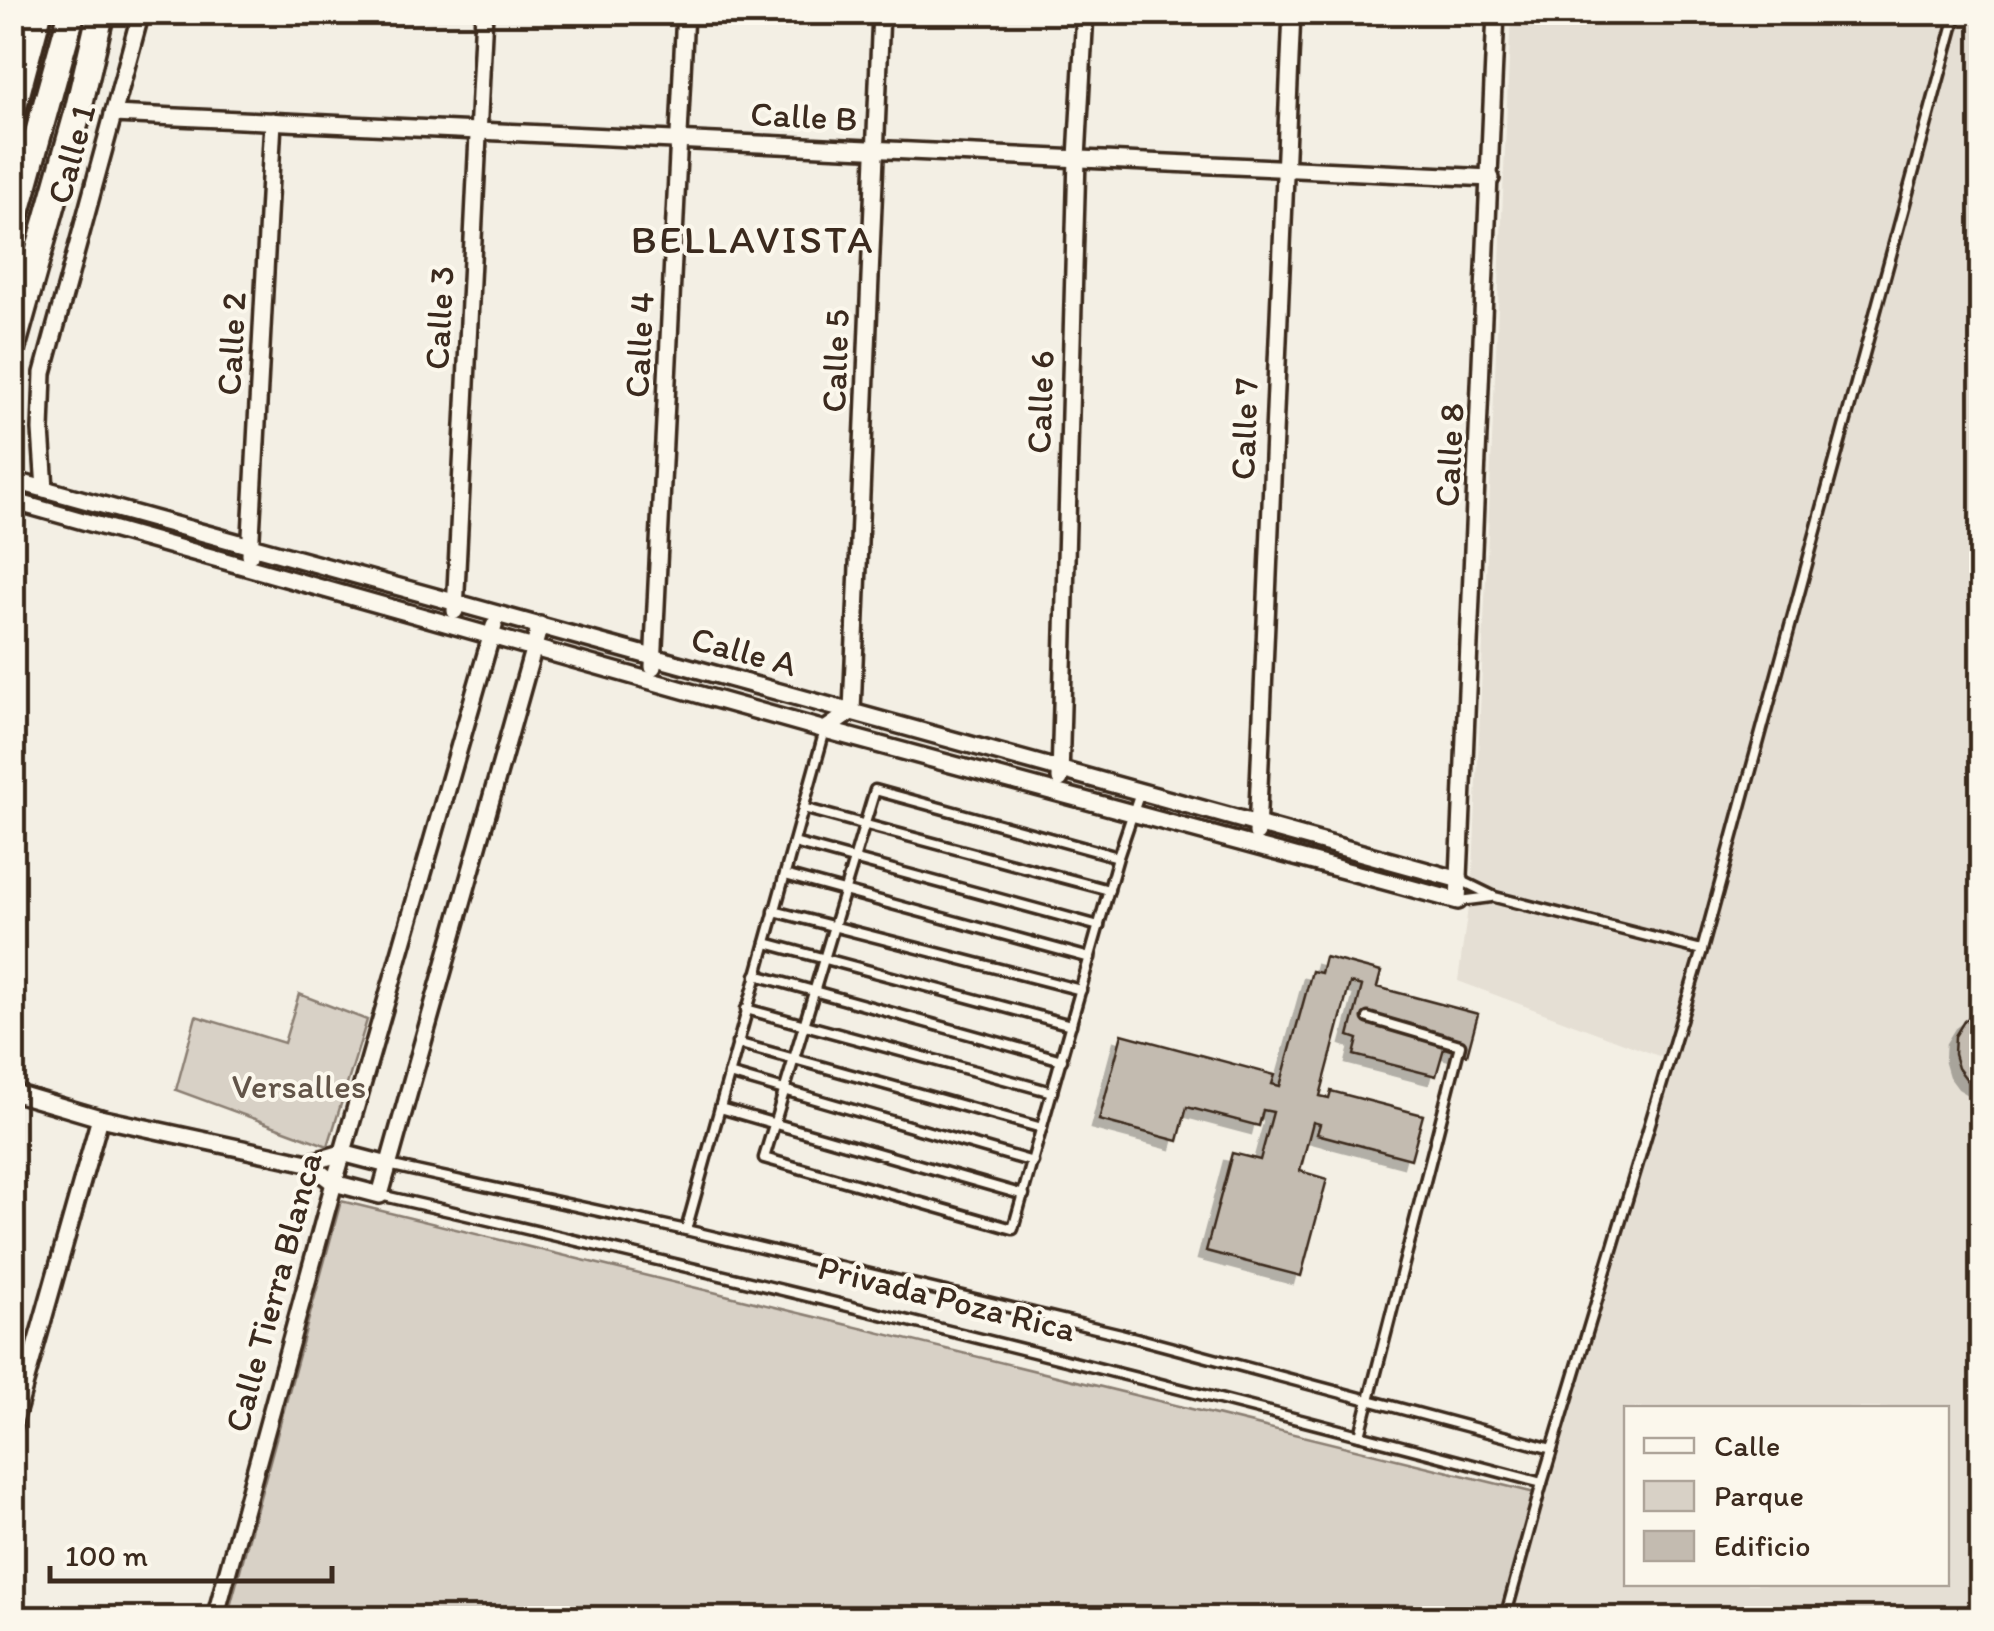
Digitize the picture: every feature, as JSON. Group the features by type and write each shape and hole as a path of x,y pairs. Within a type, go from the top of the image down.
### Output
{"main road":[{"path":"12,229 72,12"},
{"path":"12,347 76,119 101,12"}],"street":[{"path":"15,99 40,12"},
{"name":"Calle 1","path":"45,489 41,430 44,373 140,12"},
{"name":"Calle 3","path":"454,626 484,12"},
{"name":"Calle 4","path":"652,680 684,12"},
{"name":"Calle 5","path":"852,711 881,12"},
{"name":"Calle 6","path":"1059,793 1076,158 1085,12"},
{"name":"Calle 7","path":"1256,848 1292,12"},
{"name":"Calle 8","path":"1458,901 1496,12"},
{"name":"Calle B","path":"113,114 1491,178"},
{"name":"Calle 2","path":"250,570 273,121"},
{"name":"Calle A","path":"12,480 1460,880"},
{"name":"Calle A","path":"12,501 825,730 1458,901"},
{"name":"Calle Tierra Blanca","path":"215,1618 342,1153 498,614"},
{"path":"380,1195 540,625"},
{"path":"825,730 852,711"},
{"path":"12,1092 100,1118 308,1163 334,1183"},
{"path":"12,1429 100,1118"},
{"path":"308,1163 342,1153 388,1166"},
{"name":"Privada Poza Rica","path":"334,1183 380,1195"}],"lane":[{"path":"1505,1618 1702,950 1957,12"},
{"path":"686,1230 825,730"},
{"path":"1118,857 874,790 764,1158 1013,1229 1140,792"},
{"path":"803,808 1109,890"},
{"path":"794,843 1099,926"},
{"path":"785,875 1090,958"},
{"path":"1460,880 1495,897 1702,950"},
{"path":"1458,901 1495,897"},
{"path":"774,912 1081,990"},
{"path":"766,943 1071,1025"},
{"path":"756,975 1062,1060"},
{"path":"746,1009 1052,1092"},
{"path":"1360,1435 1460,1045 1368,1018"},
{"path":"737,1043 1042,1128"},
{"path":"729,1074 1033,1162"},
{"path":"720,1108 1024,1195"},
{"path":"388,1166 686,1230 1121,1334 1552,1449"},
{"name":"Privada Poza Rica","path":"380,1195 738,1276 1542,1483"}],"shaded area":[{"path":"1511,13 1981,13 1981,1618 1499,1618 1664,1058 1458,981 1473,871"}],"green space":[{"name":"Versalles","path":"299,994 367,1020 328,1146 176,1090 196,1016 284,1043"},
{"path":"341,1201 1535,1493 1499,1618 227,1618"}],"building":[{"path":"1325,957 1381,972 1377,987 1478,1014 1467,1055 1444,1048 1436,1076 1354,1055 1358,1039 1349,1036 1362,986 1350,983 1320,1096 1329,1098 1331,1091 1423,1115 1411,1159 1317,1134 1320,1124 1313,1122 1300,1171 1327,1179 1301,1276 1206,1251 1232,1153 1260,1160 1273,1112 1263,1110 1259,1126 1187,1107 1178,1141 1099,1120 1122,1034 1275,1075 1272,1084 1280,1086 1312,971 1321,973"},
{"path":"1982,1008 1982,1089 1967,1080 1954,1054 1955,1036 1964,1021"}],"district":[{"name":"BELLAVISTA","path":"753,239"}]}
